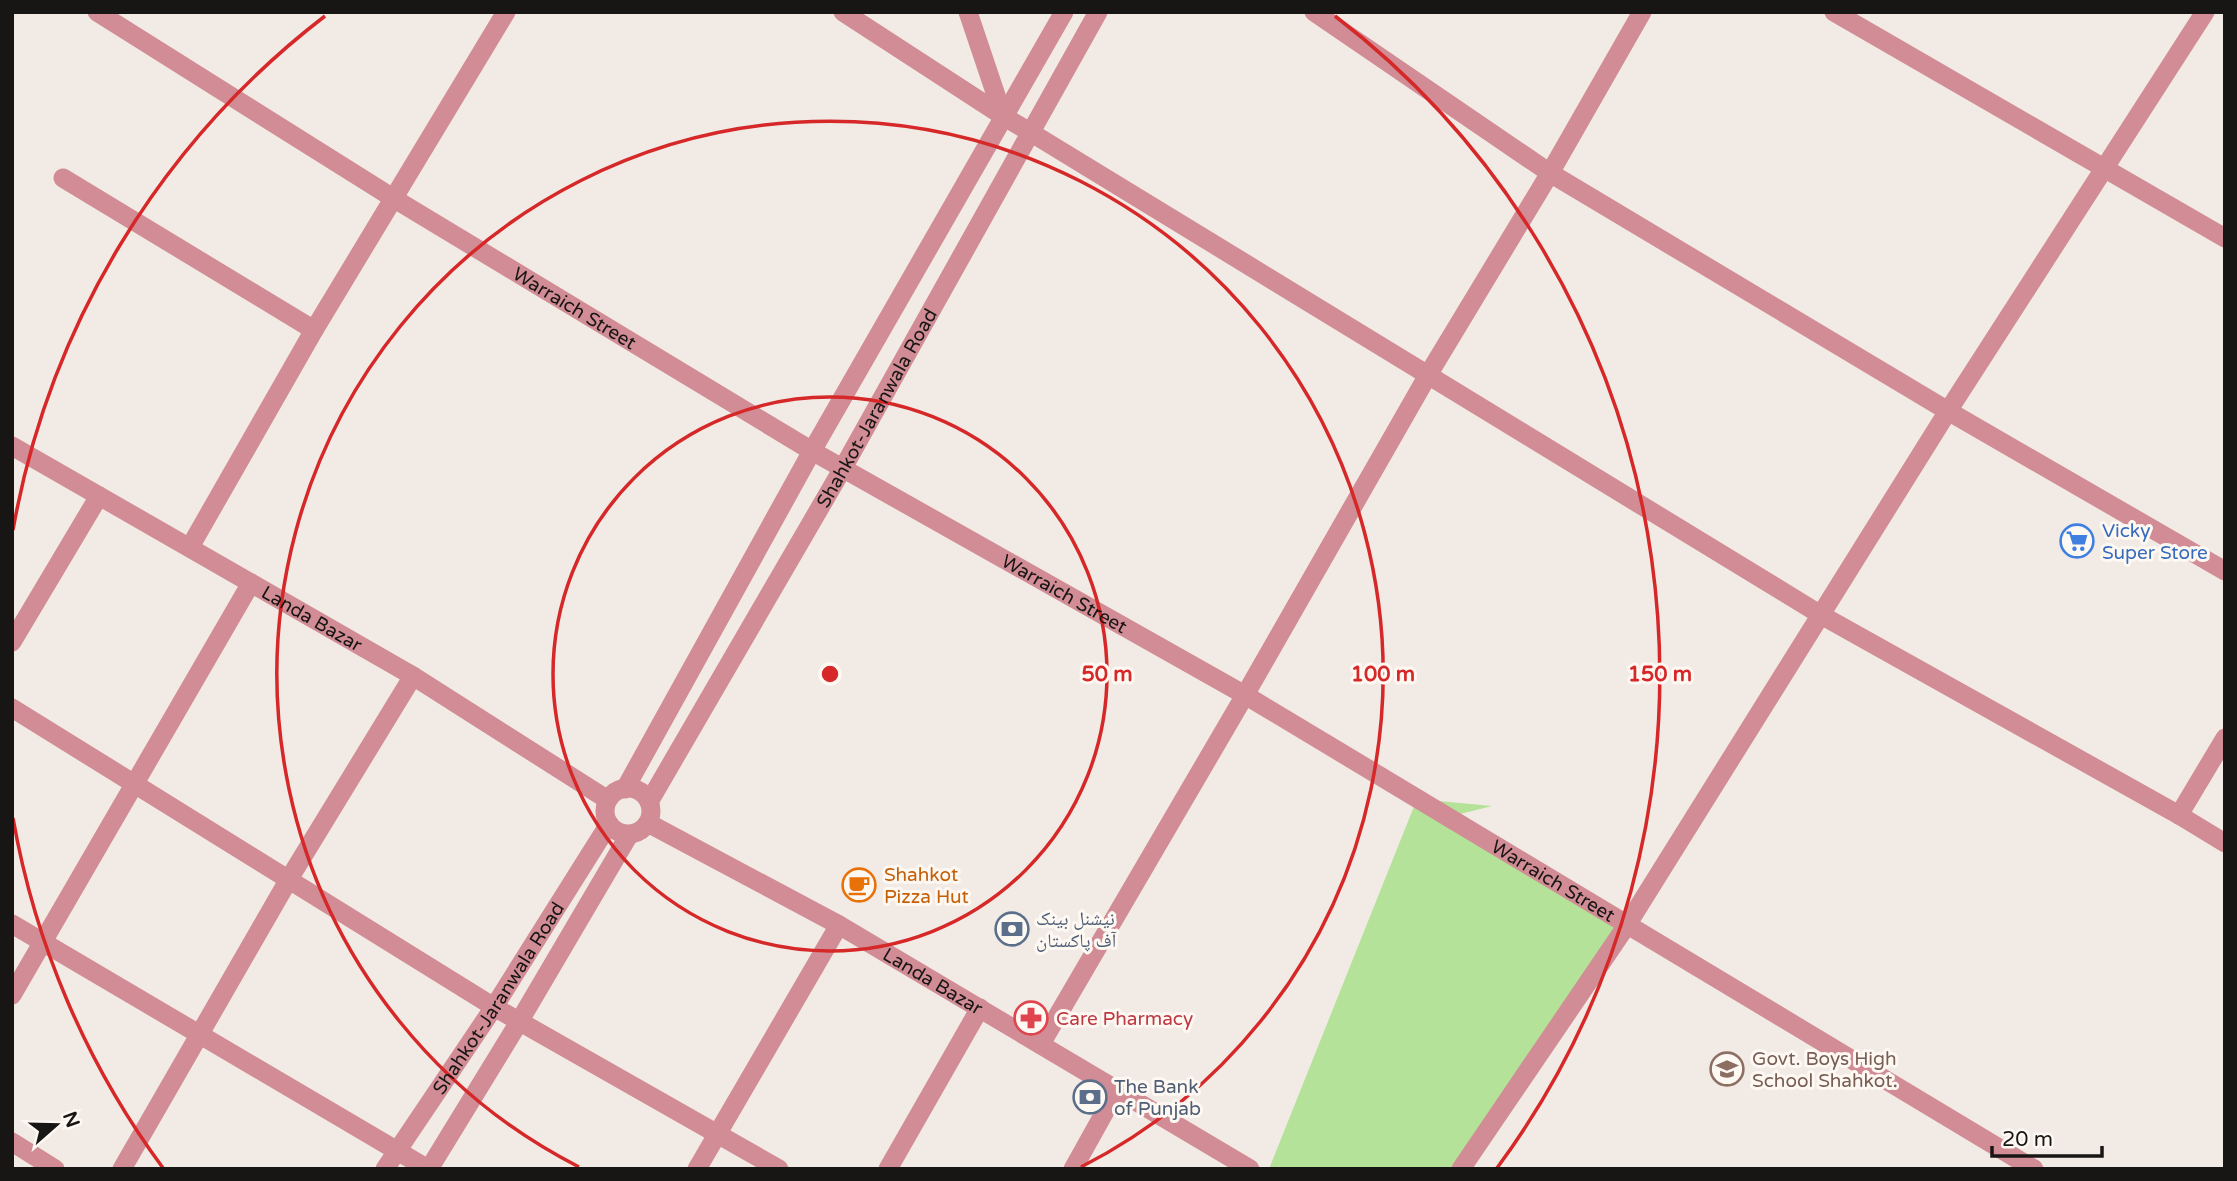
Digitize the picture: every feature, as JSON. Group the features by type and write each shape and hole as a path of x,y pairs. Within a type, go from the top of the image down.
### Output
{"street":[{"name":"Warraich Street","path":"97,12 393,198 812,451 1245,695 2034,1169"},
{"path":"190,547 314,330 506,12"},
{"path":"844,12 1003,116 1821,615 2225,842"},
{"path":"968,12 1003,116"},
{"name":"Shahkot-Jaranwala Road","path":"617,795 1064,12"},
{"name":"Shahkot-Jaranwala Road","path":"649,802 843,468 1098,12"},
{"path":"1314,12 1550,173 1948,411 2225,571"},
{"path":"1041,1044 1428,375 1550,173 1642,12"},
{"path":"1833,12 2225,238"},
{"path":"1461,1169 1627,925 1948,411 2205,12"},
{"path":"63,178 314,330"},
{"name":"Landa Bazar","path":"12,446 617,795"},
{"path":"12,642 99,496"},
{"path":"12,995 251,583"},
{"path":"122,1169 289,878 413,676"},
{"path":"12,708 494,1007 779,1169"},
{"path":"2179,815 2225,738"},
{"path":"634,789 643,794 649,802 652,813 640,832 629,835 618,832 609,824 606,808 617,795 634,789"},
{"name":"Landa Bazar","path":"648,823 839,925 1250,1169"},
{"name":"Shahkot-Jaranwala Road","path":"385,1169 494,1007 609,824"},
{"name":"Shahkot-Jaranwala Road","path":"428,1169 519,1022 629,835"},
{"path":"12,924 428,1169"},
{"path":"697,1169 839,925"},
{"path":"888,1169 980,1008"},
{"path":"1073,1169 1117,1090"},
{"path":"12,1142 55,1169"}],"green space":[{"path":"1417,799 1492,806 1448,817 1627,925 1461,1169 1269,1169"}],"place":[{"name":"Vicky Super Store","path":"2077,541"},
{"name":"Shahkot Pizza Hut","path":"859,885"},
{"name":"نیشنل بینک آف پاکستان","path":"1012,929"},
{"name":"Care Pharmacy","path":"1031,1018"},
{"name":"Govt. Boys High School Shahkot.","path":"1727,1069"},
{"name":"The Bank of Punjab","path":"1090,1097"}]}
